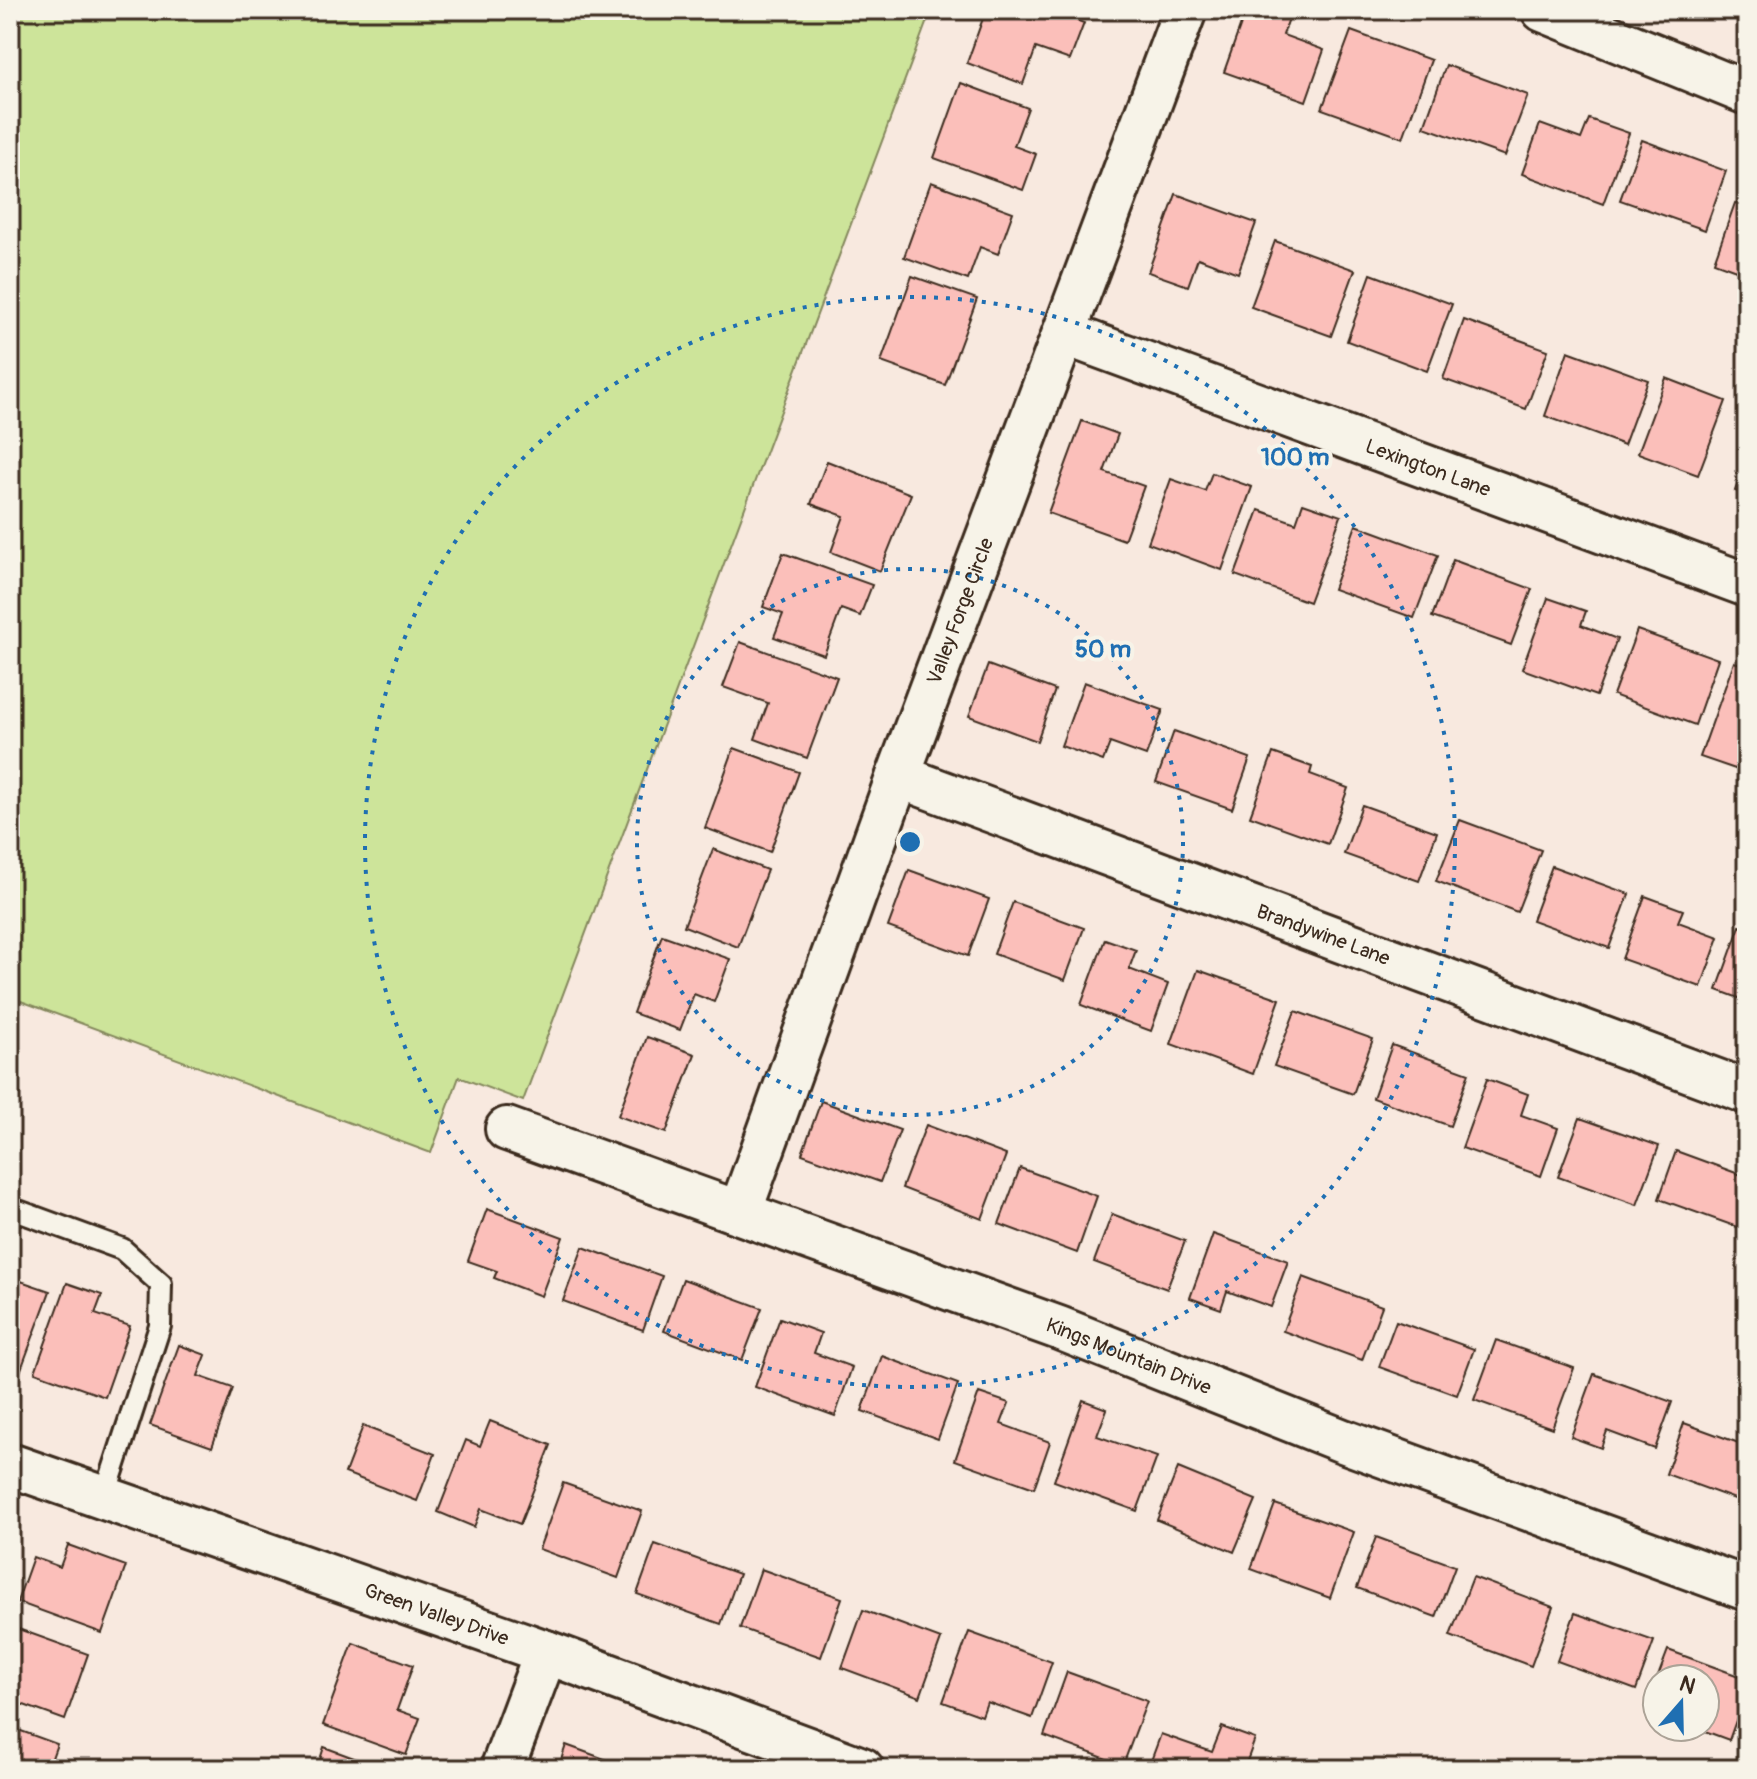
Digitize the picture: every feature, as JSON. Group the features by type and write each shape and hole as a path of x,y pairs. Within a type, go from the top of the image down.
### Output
{"street":[{"name":"Valley Forge Circle","path":"740,1212 898,776 1185,10"},
{"path":"1543,10 1747,93"},
{"name":"Lexington Lane","path":"1066,334 1747,585"},
{"name":"Brandywine Lane","path":"898,776 1747,1092"},
{"name":"Kings Mountain Drive","path":"507,1129 1059,1328 1343,1441 1747,1589"},
{"name":"Green Valley Drive","path":"10,1465 546,1652 862,1769"},
{"path":"502,1769 546,1652"}],"lane":[{"path":"10,1208 122,1249 161,1284 160,1326 104,1498"}],"green space":[{"path":"10,10 931,10 523,1101 459,1077 431,1153 10,997"}],"building":[{"path":"986,10 1048,10 1084,23 1070,60 1036,48 1023,84 967,63"},
{"path":"1246,10 1292,10 1283,35 1324,50 1306,101 1224,72"},
{"path":"1351,31 1431,60 1403,138 1322,109"},
{"path":"1446,65 1528,95 1505,156 1424,127"},
{"path":"961,83 1028,108 1014,146 1036,154 1023,190 934,158"},
{"path":"1589,119 1629,133 1603,204 1522,174 1540,124 1581,139"},
{"path":"1642,140 1726,171 1705,230 1620,200"},
{"path":"931,182 1013,212 998,254 980,247 968,280 904,257"},
{"path":"1176,194 1256,223 1238,273 1198,258 1188,286 1148,272"},
{"path":"1735,203 1747,208 1747,274 1714,262"},
{"path":"1275,241 1355,270 1331,336 1251,307"},
{"path":"1371,274 1452,304 1427,371 1347,341"},
{"path":"912,276 977,299 945,385 881,362"},
{"path":"1464,320 1548,350 1526,409 1443,379"},
{"path":"1568,351 1648,380 1624,445 1545,416"},
{"path":"1666,378 1726,401 1698,475 1638,453"},
{"path":"1082,421 1118,434 1104,472 1144,486 1124,540 1048,513"},
{"path":"1747,458 1747,495 1735,491"},
{"path":"827,461 911,494 880,571 831,552 844,516 811,504"},
{"path":"1212,473 1252,487 1222,570 1148,543 1171,479 1205,491"},
{"path":"1303,503 1341,516 1309,602 1235,575 1259,510 1296,523"},
{"path":"1356,525 1438,555 1414,618 1333,589"},
{"path":"783,553 872,585 860,616 841,609 824,655 774,637 783,614 763,607"},
{"path":"1453,560 1532,589 1511,645 1432,617"},
{"path":"1548,598 1586,611 1581,625 1617,639 1596,696 1522,669"},
{"path":"1637,630 1718,659 1695,725 1613,695"},
{"path":"740,642 837,677 807,758 755,739 768,703 723,687"},
{"path":"1734,662 1747,666 1747,773 1700,757"},
{"path":"988,665 1055,690 1037,741 969,716"},
{"path":"1084,682 1163,710 1146,756 1110,743 1103,761 1061,746"},
{"path":"1174,731 1250,758 1232,809 1156,782"},
{"path":"734,748 799,772 770,852 705,828"},
{"path":"1273,753 1312,767 1310,774 1348,788 1328,844 1250,816"},
{"path":"1362,805 1437,832 1419,881 1344,854"},
{"path":"1460,820 1541,850 1517,912 1436,881"},
{"path":"713,849 767,870 738,947 684,926"},
{"path":"1552,866 1629,894 1609,948 1532,920"},
{"path":"909,870 989,899 968,956 888,927"},
{"path":"1645,896 1683,910 1678,922 1719,937 1701,987 1622,959"},
{"path":"1013,902 1084,928 1065,980 994,954"},
{"path":"1740,926 1747,929 1747,1001 1717,990"},
{"path":"662,935 730,959 714,1002 694,994 680,1030 633,1013"},
{"path":"1105,939 1136,950 1129,969 1168,984 1151,1031 1081,1005"},
{"path":"1198,970 1280,999 1253,1074 1171,1044"},
{"path":"1295,1011 1373,1039 1353,1094 1274,1066"},
{"path":"647,1037 695,1054 666,1133 618,1116"},
{"path":"1392,1045 1469,1073 1450,1126 1373,1098"},
{"path":"1487,1079 1528,1094 1521,1115 1558,1128 1541,1176 1462,1148"},
{"path":"821,1101 900,1130 880,1182 802,1154"},
{"path":"1580,1118 1659,1146 1637,1205 1558,1177"},
{"path":"926,1125 1006,1155 982,1219 902,1188"},
{"path":"1676,1151 1747,1177 1747,1200 1737,1227 1659,1199"},
{"path":"1020,1168 1097,1196 1077,1253 999,1224"},
{"path":"487,1209 563,1237 541,1296 494,1278 497,1271 468,1261"},
{"path":"1112,1214 1185,1241 1167,1289 1094,1262"},
{"path":"1213,1234 1288,1261 1271,1307 1227,1291 1221,1309 1190,1298"},
{"path":"583,1247 662,1276 643,1330 563,1301"},
{"path":"1303,1277 1382,1306 1362,1360 1283,1331"},
{"path":"12,1278 50,1291 20,1372 10,1368"},
{"path":"683,1279 762,1308 742,1360 664,1331"},
{"path":"67,1283 102,1295 95,1314 130,1326 105,1397 35,1372"},
{"path":"780,1318 821,1333 814,1353 852,1367 835,1416 755,1387"},
{"path":"1396,1321 1474,1349 1457,1395 1379,1367"},
{"path":"1496,1340 1574,1368 1552,1428 1474,1400"},
{"path":"179,1345 206,1355 198,1376 233,1388 212,1447 150,1425"},
{"path":"882,1356 958,1384 938,1439 862,1411"},
{"path":"1594,1374 1672,1402 1655,1449 1607,1431 1601,1448 1571,1437"},
{"path":"979,1393 1009,1403 1001,1424 1050,1442 1034,1488 955,1460"},
{"path":"1083,1400 1107,1409 1097,1436 1157,1457 1137,1511 1054,1481"},
{"path":"490,1421 551,1445 520,1524 481,1509 474,1527 438,1512 466,1440 480,1446"},
{"path":"1684,1423 1747,1446 1747,1493 1743,1502 1666,1474"},
{"path":"363,1426 435,1454 417,1501 345,1473"},
{"path":"1178,1468 1256,1500 1234,1552 1157,1520"},
{"path":"563,1483 642,1511 618,1578 539,1549"},
{"path":"1275,1504 1354,1532 1330,1598 1251,1569"},
{"path":"1376,1537 1455,1566 1436,1617 1357,1588"},
{"path":"655,1544 739,1574 721,1624 637,1594"},
{"path":"68,1545 126,1566 102,1633 17,1602 33,1557 60,1567"},
{"path":"761,1569 842,1598 821,1657 740,1628"},
{"path":"1473,1577 1553,1607 1531,1666 1450,1636"},
{"path":"863,1610 941,1639 920,1697 842,1668"},
{"path":"1575,1613 1654,1641 1646,1663 1641,1663 1641,1676 1636,1690 1557,1661"},
{"path":"10,1626 88,1654 65,1720 10,1700"},
{"path":"969,1632 1052,1662 1032,1718 987,1702 982,1716 943,1702"},
{"path":"353,1643 413,1665 397,1710 420,1718 406,1755 323,1725"},
{"path":"1668,1650 1703,1663 1663,1663"},
{"path":"1721,1669 1747,1679 1747,1690 1729,1740 1721,1737"},
{"path":"1067,1672 1147,1701 1123,1765 1044,1736"},
{"path":"10,1727 57,1744 48,1769 10,1769"},
{"path":"1222,1727 1255,1739 1244,1769 1148,1769 1161,1734 1212,1752"},
{"path":"566,1745 632,1769 558,1769"},
{"path":"324,1747 384,1769 317,1769"},
{"path":"1269,1758 1299,1769 1265,1769"}]}
